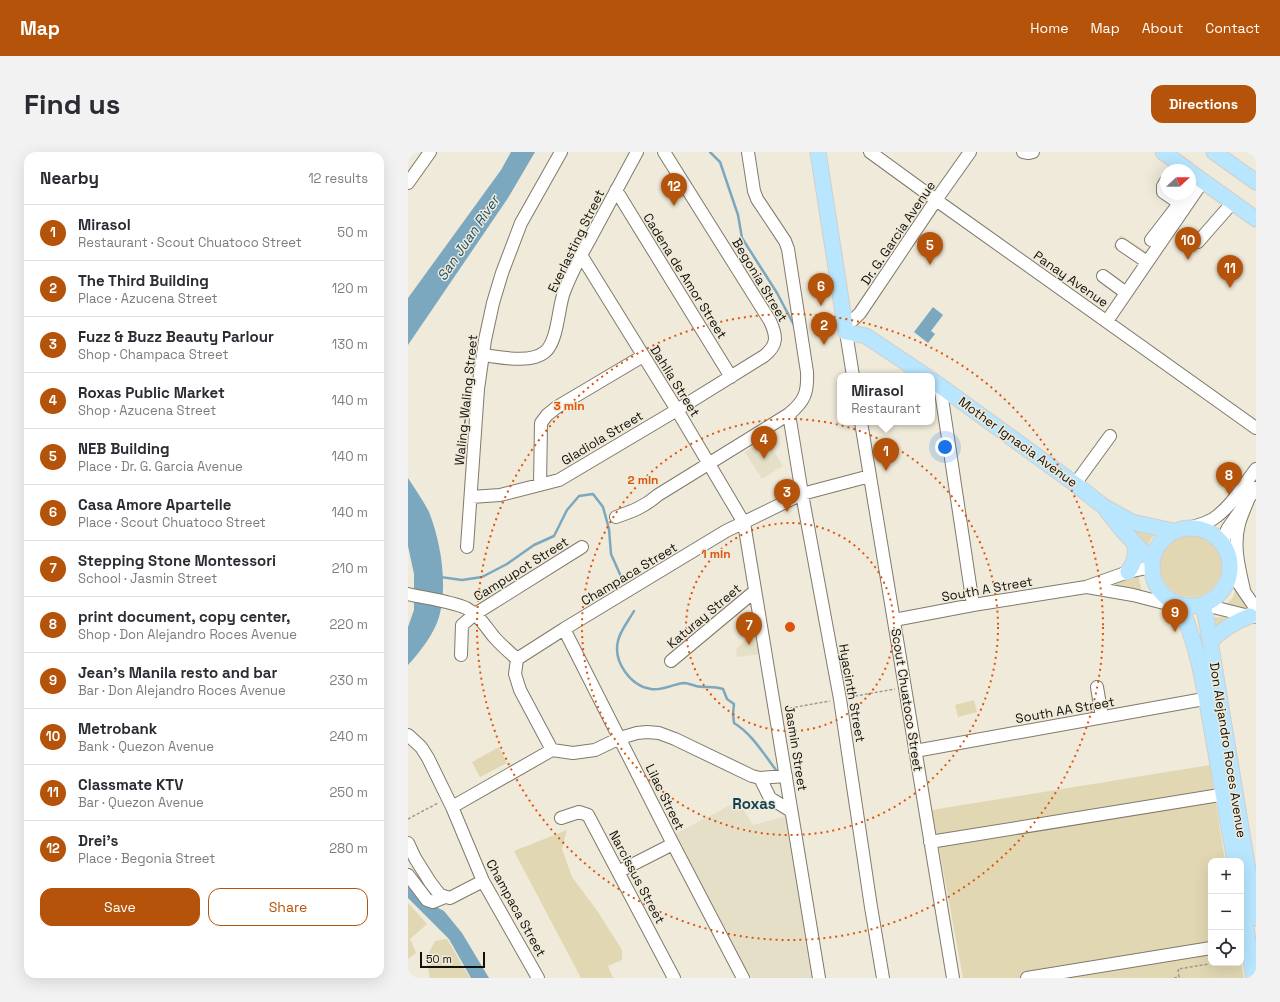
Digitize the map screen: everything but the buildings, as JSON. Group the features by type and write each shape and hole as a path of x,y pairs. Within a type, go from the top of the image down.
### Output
{"main road":[{"path":"818,152 845,328 866,336 922,373"},
{"path":"1163,152 1177,164"},
{"path":"1222,154 1256,182"},
{"path":"1196,179 1233,202 1256,219"},
{"name":"Mother Ignacia Avenue","path":"936,382 1075,484 1102,506 1152,564"},
{"name":"Mother Ignacia Avenue","path":"1102,506 1132,522 1173,532"},
{"path":"1192,527 1210,532 1220,539 1230,559 1230,566 1229,578 1224,589 1216,597 1205,604 1190,606 1168,599 1160,590 1154,579 1152,564 1154,554 1161,541 1173,532 1192,527"},
{"path":"1128,572 1135,560 1136,548 1134,542"},
{"name":"Don Alejandro Roces Avenue","path":"1177,603 1192,633 1213,697"},
{"name":"Don Alejandro Roces Avenue","path":"1205,604 1210,642 1213,697 1229,794 1246,859 1256,918"},
{"path":"1210,642 1224,628 1232,623 1254,615"},
{"path":"1244,930 1245,943 1254,978"}],"street":[{"path":"408,183 430,152"},
{"name":"Waling-Waling Street","path":"467,547 478,389 493,303 522,223 561,152"},
{"name":"Everlasting Street","path":"483,355 528,359 545,352 550,346 554,335 558,310 564,292 637,152"},
{"name":"Begonia Street","path":"664,152 770,321 776,336 774,346 769,353 677,410"},
{"path":"616,517 636,511 658,495 789,414 797,408 807,391 808,381 788,250 785,241 757,199 748,152"},
{"name":"Panay Avenue","path":"870,152 1256,428"},
{"name":"Dr. G. Garcia Avenue","path":"845,328 860,313 970,152"},
{"path":"1023,152 1033,152"},
{"name":"Cadena de Amor Street","path":"616,190 731,377"},
{"path":"1107,321 1147,262 1177,200"},
{"path":"1151,240 1181,200"},
{"path":"1198,242 1233,202"},
{"path":"1122,245 1147,262"},
{"name":"Dahlia Street","path":"582,255 744,523"},
{"path":"1102,276 1126,293"},
{"path":"845,328 852,373"},
{"path":"540,485 540,423 557,407 643,356"},
{"path":"936,382 973,605"},
{"name":"Gladiola Street","path":"471,497 500,495 559,480 677,410"},
{"name":"Hyacinth Street","path":"789,414 802,494 840,699 883,978"},
{"name":"Scout Chuatoco Street","path":"862,425 953,978"},
{"path":"1075,484 1110,436"},
{"path":"1192,527 1212,519 1221,513 1239,493 1256,469"},
{"name":"Champaca Street","path":"516,659 726,532 802,494 870,476"},
{"path":"1223,544 1226,532 1256,488"},
{"path":"1244,590 1236,551 1239,524 1248,500"},
{"name":"Jasmin Street","path":"744,523 819,978"},
{"name":"Campupot Street","path":"461,655 462,625 475,614 582,547"},
{"name":"South A Street","path":"894,620 973,605 1086,587 1152,564"},
{"path":"1230,566 1244,590 1254,615"},
{"name":"South A Street","path":"1086,587 1133,595 1164,603 1177,603"},
{"name":"Katuray Street","path":"670,661 755,591"},
{"path":"408,594 466,608 484,622 494,636 516,659 515,674 520,690 552,750"},
{"path":"1205,604 1254,615"},
{"name":"Lilac Street","path":"564,629 743,978"},
{"path":"1097,687 1102,717"},
{"name":"South AA Street","path":"915,751 1213,697"},
{"path":"450,803 552,750 573,753 595,750 620,738 647,732 659,734 675,740 752,776 760,778 786,776"},
{"name":"Champaca Street","path":"408,735 421,748 428,758 450,803 483,881 538,978"},
{"path":"760,778 770,798 792,810"},
{"path":"930,842 1229,794"},
{"name":"Narcissus Street","path":"561,818 579,812 588,815 674,978"},
{"path":"408,843 427,878 440,895 450,898 483,881"},
{"path":"618,872 673,844"},
{"path":"408,875 427,900 433,902 445,897"},
{"path":"1027,978 1208,948"}],"path":[{"path":"848,697 895,689"},
{"path":"784,709 833,700"},
{"path":"408,820 450,803"},
{"path":"1174,978 1179,977 1178,969 1208,964"}],"shaded area":[{"path":"1121,235 1148,253 1140,264 1113,247"},
{"path":"766,439 783,466 762,479 745,452"},
{"path":"1126,525 1142,532 1155,535 1146,548"},
{"path":"1191,535 1203,537 1213,544 1220,554 1222,566 1220,578 1213,588 1203,595 1191,597 1179,595 1169,588 1162,578 1160,566 1162,554 1169,544 1179,537"},
{"path":"1138,575 1142,592 1099,584"},
{"path":"1237,586 1256,614 1238,607 1226,605 1233,597"},
{"path":"1221,617 1230,619 1213,630 1212,618"},
{"path":"755,638 759,654 737,657 736,649 745,640"},
{"path":"974,700 977,712 958,717 955,705"},
{"path":"499,747 507,763 480,777 472,762"},
{"path":"1210,765 1225,858 1208,858 1208,966 1242,966 1244,978 963,978 932,810"},
{"path":"738,801 753,825 790,815 818,978 751,978 675,834"},
{"path":"567,830 562,849 572,877 598,912 622,950 622,960 608,966 613,978 581,978 514,851"},
{"path":"408,903 427,924 410,939 416,953 408,959"},
{"path":"447,939 470,978 430,978 426,958 435,941"}],"water":[{"name":"San Juan River","path":"511,152 535,152 508,198 408,345 408,298 501,170"},
{"path":"933,307 943,315 931,331 935,334 928,343 914,332"},
{"path":"408,478 429,512 437,537 442,564 443,592 442,605 434,630 408,665 408,627 414,610 414,574 408,546"},
{"path":"408,878 427,902 444,911 462,933 489,978 471,978 449,939 408,898"}],"waterway":[{"path":"710,152 720,162 738,215 742,238 777,293 795,327"},
{"path":"440,577 462,580 482,577 507,564 534,545 554,536 567,510 579,496 593,494 603,507 609,529 611,554 623,581"},
{"path":"634,611 621,633 617,649 621,664 630,678 643,687 651,689 659,689 684,683 699,687 723,689 727,699 734,704 734,723 752,738 776,770"}],"place":[{"name":"Drei's","path":"674,206"},
{"name":"Metrobank","path":"1188,260"},
{"name":"NEB Building","path":"930,265"},
{"name":"Classmate KTV","path":"1230,288"},
{"name":"Casa Amore Apartelle","path":"821,306"},
{"name":"The Third Building","path":"824,345"},
{"name":"Roxas Public Market","path":"764,459"},
{"name":"Mirasol","path":"886,471"},
{"name":"print document, copy center,","path":"1229,495"},
{"name":"Fuzz & Buzz Beauty Parlour","path":"787,512"},
{"name":"Jean's Manila resto and bar","path":"1175,632"},
{"name":"Stepping Stone Montessori","path":"749,645"}],"district":[{"name":"Roxas","path":"754,803"}]}
